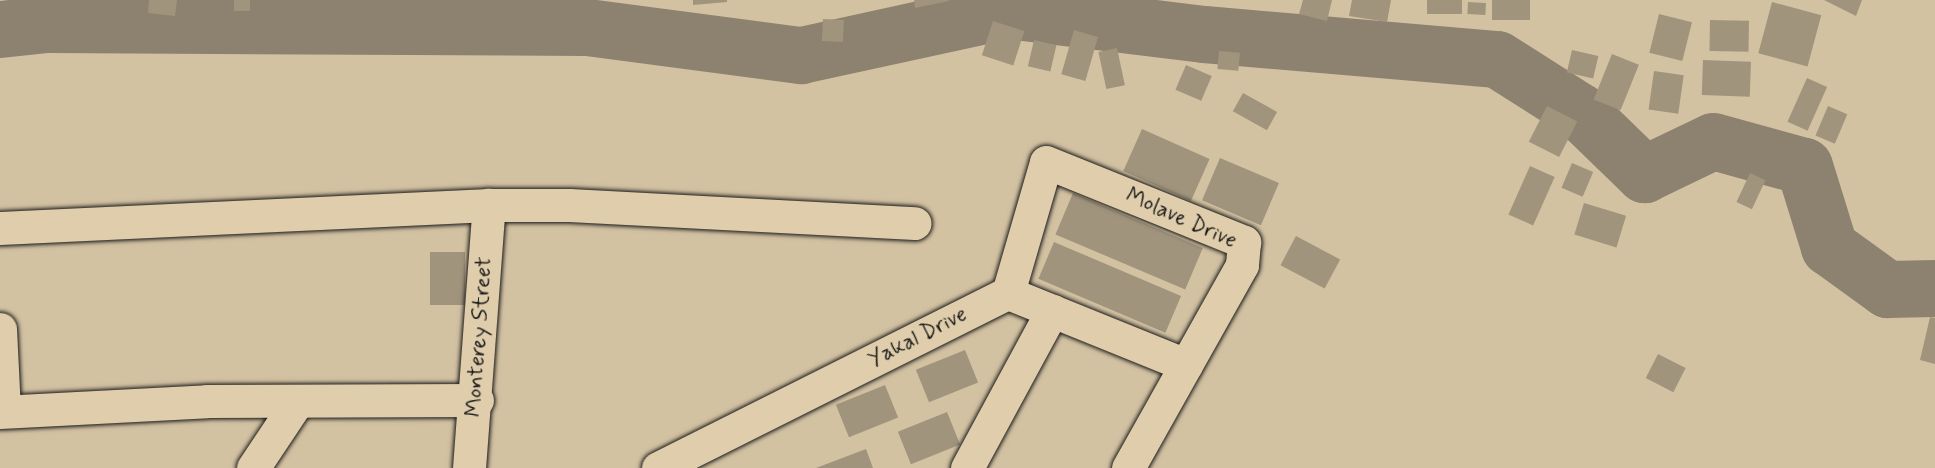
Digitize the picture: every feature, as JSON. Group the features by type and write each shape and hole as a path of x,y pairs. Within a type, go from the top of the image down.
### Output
{"street":[{"name":"Molave Drive","path":"1008,293 1046,162 1244,242 1242,265 1128,468"},
{"path":"0,228 489,205 569,205 915,224"},
{"name":"Monterey Street","path":"469,468 477,400 489,205"},
{"path":"1008,293 1186,365"},
{"name":"Yakal Drive","path":"658,468 1008,293"},
{"path":"967,468 1052,311"},
{"path":"0,329 2,411 207,401 477,400"},
{"path":"253,468 297,402"}],"building":[{"path":"149,0 177,0 175,16 148,13"},
{"path":"234,0 250,0 250,11 234,11"},
{"path":"693,0 727,0 727,2 693,5"},
{"path":"914,0 949,0 949,1 915,8"},
{"path":"1303,0 1332,0 1327,21 1299,14"},
{"path":"1352,0 1391,0 1387,22 1349,16"},
{"path":"1427,0 1462,0 1462,14 1427,14"},
{"path":"1492,0 1530,0 1530,20 1492,20"},
{"path":"1824,0 1862,0 1856,16"},
{"path":"1468,2 1486,3 1485,15 1467,14"},
{"path":"1772,2 1821,15 1808,66 1758,53"},
{"path":"1659,14 1692,22 1682,61 1649,53"},
{"path":"823,19 844,20 843,42 822,41"},
{"path":"1710,20 1749,21 1748,52 1709,51"},
{"path":"993,21 1024,31 1013,65 982,55"},
{"path":"1074,30 1098,37 1085,81 1061,74"},
{"path":"1034,40 1056,45 1050,71 1028,66"},
{"path":"1117,48 1125,85 1106,89 1098,52"},
{"path":"1572,50 1598,56 1593,78 1567,72"},
{"path":"1219,51 1240,53 1238,71 1217,69"},
{"path":"1612,54 1639,65 1621,110 1594,99"},
{"path":"1703,60 1751,62 1750,97 1702,95"},
{"path":"1186,65 1212,76 1201,101 1175,90"},
{"path":"1654,71 1684,75 1678,114 1649,110"},
{"path":"1807,78 1827,87 1808,131 1787,122"},
{"path":"1243,93 1277,112 1267,130 1233,111"},
{"path":"1547,106 1577,121 1559,157 1529,142"},
{"path":"1828,106 1847,114 1835,144 1815,135"},
{"path":"1142,129 1210,159 1191,201 1123,171"},
{"path":"1220,158 1279,183 1261,225 1202,200"},
{"path":"1572,163 1593,172 1583,197 1561,188"},
{"path":"1530,166 1555,177 1533,225 1508,214"},
{"path":"1750,173 1765,180 1752,209 1736,202"},
{"path":"1073,193 1203,248 1185,290 1055,234"},
{"path":"1584,203 1626,216 1616,247 1574,235"},
{"path":"1296,236 1340,259 1325,289 1281,265"},
{"path":"1054,242 1181,296 1165,333 1038,279"},
{"path":"430,252 465,252 465,305 430,305"},
{"path":"1930,317 1935,318 1935,364 1920,360"},
{"path":"965,350 978,382 929,402 916,370"},
{"path":"1658,354 1686,368 1673,392 1646,378"},
{"path":"885,385 898,417 849,437 836,405"},
{"path":"947,412 960,444 911,464 898,432"},
{"path":"866,449 873,468 816,468"}],"waterway":[{"path":"0,29 47,24 587,27 801,55 1008,10 1204,34 1497,59 1579,111 1644,174 1713,141 1804,166 1829,247 1887,289 1935,288"}]}
